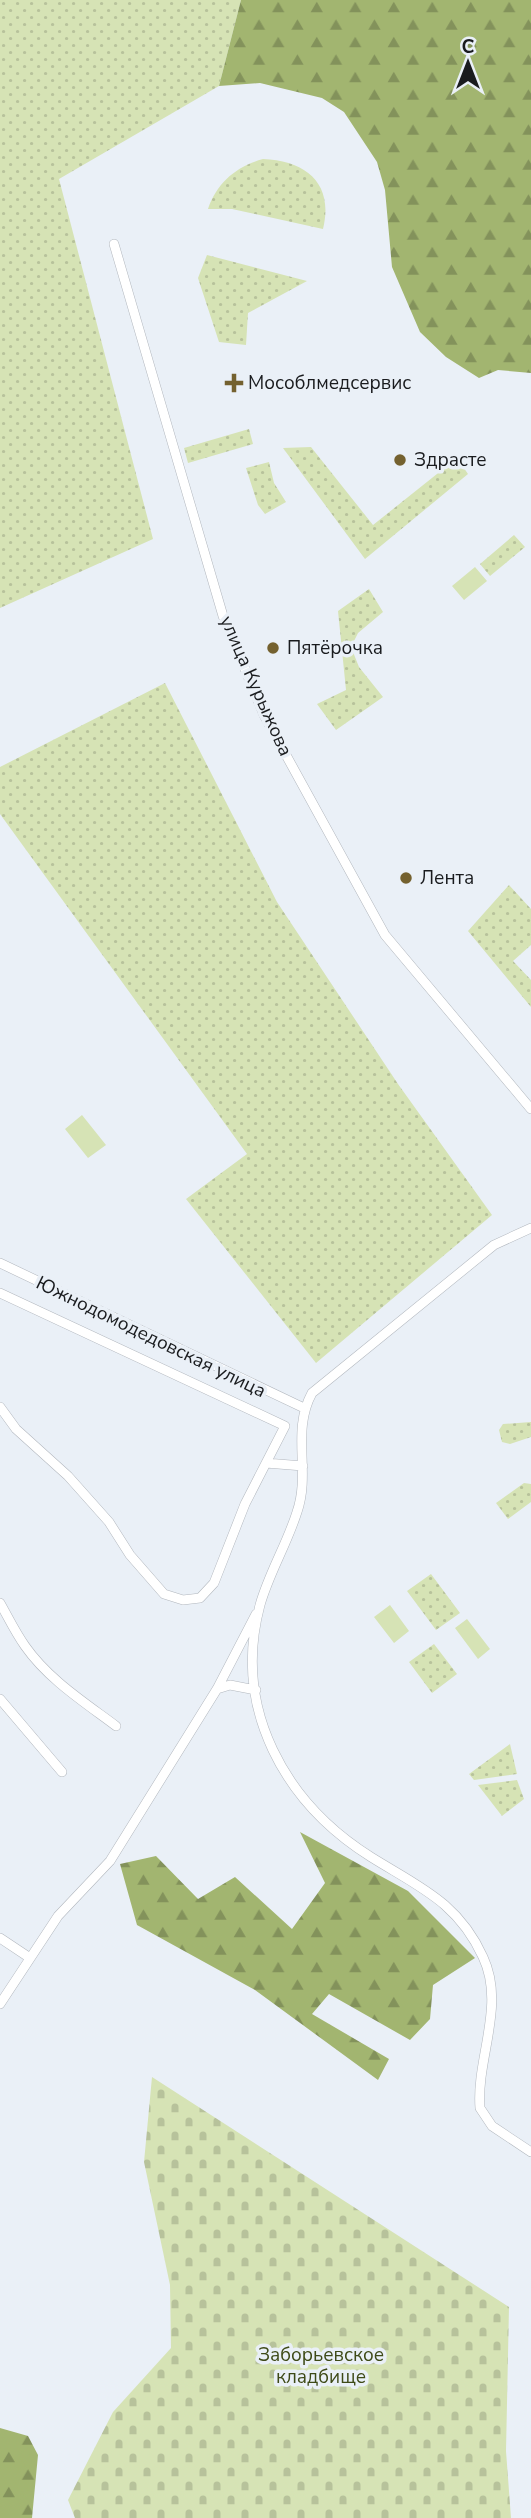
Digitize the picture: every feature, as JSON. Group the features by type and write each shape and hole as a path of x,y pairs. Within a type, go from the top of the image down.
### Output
{"street":[{"name":"улица Курыжова","path":"114,244 223,615 264,715 385,935 531,1109"},
{"path":"0,2004 58,1916 110,1861 217,1689 259,1607 297,1512 303,1466 300,1422 312,1393 473,1261 509,1235 531,1228"},
{"name":"Южнодомодедовская улица","path":"0,1263 304,1408"},
{"path":"0,1293 285,1426 244,1504 214,1583 200,1598 183,1600 164,1594 76,1485 16,1429 0,1407"},
{"path":"266,1463 303,1466"},
{"path":"0,1603 25,1646 40,1663 67,1690 116,1726"},
{"path":"259,1607 254,1659 256,1690 263,1726 273,1753 286,1777 317,1817 349,1842 438,1897 452,1910 475,1941 485,1961 492,2003 480,2108 492,2126 531,2152"},
{"path":"217,1689 230,1685 256,1690"},
{"path":"0,1699 62,1772"},
{"path":"0,1938 30,1958"}],"green space":[{"path":"0,0 241,0 219,86 59,179 153,539 0,608"},
{"path":"241,0 531,0 531,373 498,370 479,378 446,357 420,332 392,267 385,190 377,162 344,112 322,98 260,83 219,86"},
{"path":"263,159 292,164 314,178 324,199 323,229 232,209 208,209 229,176"},
{"path":"207,255 307,281 248,313 246,345 219,342 198,278"},
{"path":"249,429 253,444 188,463 184,448"},
{"path":"311,447 373,525 457,458 468,474 365,559 283,448"},
{"path":"269,462 274,483 286,502 265,514 258,505 246,468"},
{"path":"514,535 525,547 490,576 480,564"},
{"path":"475,567 487,581 464,600 452,586"},
{"path":"369,589 383,612 358,633 351,647 359,667 383,697 336,730 317,704 346,690 338,611"},
{"path":"165,683 277,902 398,1084 492,1215 316,1363 186,1199 247,1154 0,814 0,767"},
{"path":"509,885 531,909 531,945 513,961 531,980 531,1007 468,931"},
{"path":"82,1115 106,1145 88,1158 65,1129"},
{"path":"531,1422 531,1437 510,1444 502,1442 499,1430 503,1424"},
{"path":"524,1483 531,1484 531,1502 508,1519 496,1503"},
{"path":"431,1574 460,1613 436,1630 407,1591"},
{"path":"390,1605 409,1631 394,1643 374,1617"},
{"path":"467,1619 490,1649 478,1659 455,1628"},
{"path":"434,1644 457,1674 432,1693 409,1662"},
{"path":"510,1744 517,1774 474,1780 469,1774"},
{"path":"517,1780 524,1799 502,1816 478,1785"},
{"path":"300,1832 408,1891 475,1958 433,1985 430,2019 410,2040 329,1994 312,2014 389,2059 378,2080 255,1990 137,1925 120,1864 156,1856 198,1899 235,1877 292,1929 325,1883"},
{"name":"Заборьевское кладбище","path":"152,2077 509,2307 506,2451 511,2518 75,2518 68,2500 113,2412 171,2348 170,2285 144,2162"},
{"path":"0,2428 28,2436 38,2455 32,2518 0,2518"}],"place":[{"name":"Мособлмедсервис","path":"234,383"},
{"name":"Здрасте","path":"400,460"},
{"name":"Пятёрочка","path":"273,648"},
{"name":"Лента","path":"406,878"}]}
